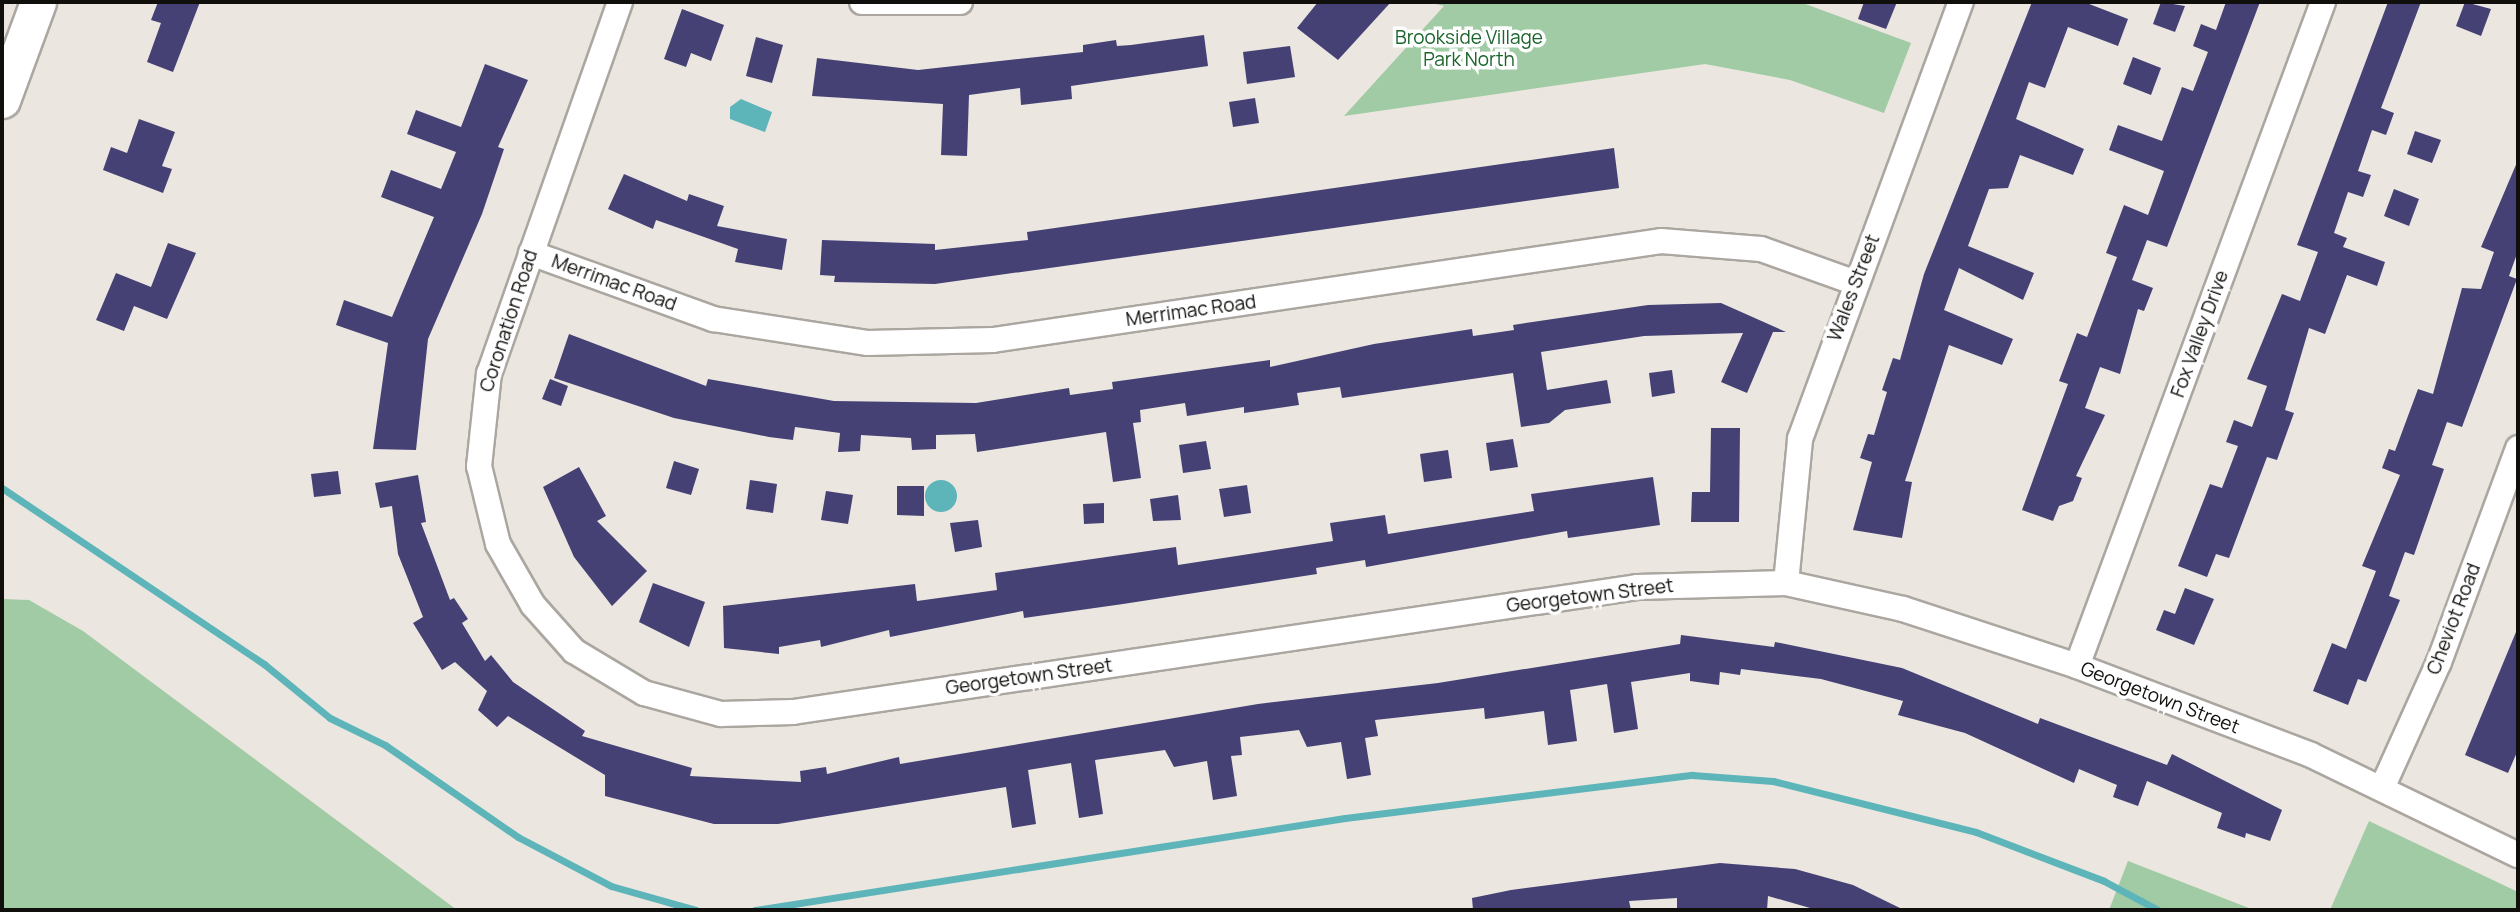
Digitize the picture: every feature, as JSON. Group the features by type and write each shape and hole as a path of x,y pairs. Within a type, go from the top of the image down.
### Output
{"main road":[{"path":"2,100 38,2"}],"street":[{"name":"Coronation Road","path":"620,2 531,253 481,408 486,507 498,544 533,605 574,650 624,684"},
{"path":"862,2 960,2"},
{"name":"Wales Street","path":"1786,583 1800,439 1961,2"},
{"name":"Fox Valley Drive","path":"2077,666 2323,2"},
{"name":"Merrimac Road","path":"531,253 713,319 868,343 993,340 1661,241 1761,250 1856,283"},
{"name":"Cheviot Road","path":"2383,786 2439,662 2518,448"},
{"name":"Georgetown Street","path":"624,684 721,714 793,712 1637,587 1786,583 1903,610 2077,666 2383,786 2518,855"}],"green space":[{"name":"Brookside Village Park North","path":"1428,2 1800,2 1911,43 1884,113 1790,80 1705,64 1344,116 1444,6"},
{"path":"2,599 29,600 83,631 457,910 2,910"},
{"path":"2369,821 2518,892 2518,910 2330,910"},
{"path":"2128,861 2254,910 2109,910"}],"water":[{"path":"741,99 772,112 765,132 730,119 730,107"},
{"path":"941,480 952,485 957,496 952,507 941,512 930,507 925,496 930,485"}],"building":[{"path":"158,2 200,2 173,72 147,62 161,23 151,20"},
{"path":"1318,2 1391,2 1338,60 1297,28"},
{"path":"1864,2 1897,2 1886,29 1858,19"},
{"path":"2032,2 2084,2 2128,19 2118,46 2068,27 2045,88 2029,82 2016,119 2084,149 2073,175 2020,155 2008,188 1989,189 1968,246 2034,273 2023,300 1959,268 1944,310 2013,339 2002,365 1949,345 1905,481 1912,482 1902,538 1853,530 1872,462 1860,458 1868,434 1874,435 1887,392 1882,390 1893,358 1900,360 1924,274"},
{"path":"2161,2 2185,6 2175,32 2153,24"},
{"path":"2226,2 2260,2 2167,247 2147,240 2132,280 2153,288 2144,311 2138,309 2120,374 2100,367 2085,408 2105,415 2076,476 2082,478 2073,501 2059,506 2053,521 2022,510 2068,384 2059,381 2077,333 2087,337 2117,257 2106,253 2124,205 2148,215 2164,171 2109,150 2118,125 2162,141 2182,87 2193,91 2208,52 2193,46 2201,24 2216,30"},
{"path":"2388,2 2421,2 2381,108 2394,113 2386,135 2372,130 2358,171 2371,175 2363,197 2348,192 2334,233 2347,238 2343,247 2385,262 2377,286 2347,275 2325,334 2309,328 2285,410 2294,413 2277,460 2267,457 2229,558 2216,554 2207,577 2178,566 2210,484 2222,488 2238,446 2226,442 2234,420 2252,427 2267,386 2247,379 2282,294 2300,301 2318,252 2297,245"},
{"path":"2465,2 2491,9 2481,36 2456,26"},
{"path":"682,9 724,25 711,61 691,53 686,67 664,59"},
{"path":"1204,35 1208,66 1071,86 1072,99 1021,105 1020,88 969,95 967,156 941,155 943,104 812,96 817,58 918,70 1083,52 1083,45 1116,40 1117,46"},
{"path":"756,37 783,45 772,83 746,76"},
{"path":"1290,46 1295,77 1247,84 1243,52"},
{"path":"2133,57 2161,68 2151,95 2123,84"},
{"path":"485,64 528,80 498,147 504,149 482,214 428,339 416,450 373,449 388,343 336,325 344,300 392,317 434,217 381,197 391,170 441,189 456,152 407,134 416,110 461,127"},
{"path":"1255,98 1259,123 1233,127 1229,102"},
{"path":"139,119 175,132 162,166 172,169 163,193 103,170 111,147 127,153"},
{"path":"2415,131 2441,140 2432,163 2407,154"},
{"path":"1614,148 1619,188 935,284 834,282 835,276 820,275 822,240 935,244 935,250 1028,240 1027,232"},
{"path":"2518,160 2518,251 2509,276 2517,279 2462,427 2447,422 2432,465 2444,469 2414,555 2405,552 2389,596 2400,600 2366,682 2358,679 2348,705 2313,691 2332,643 2346,649 2376,571 2362,566 2400,475 2382,468 2389,449 2395,451 2418,389 2433,394 2462,288 2481,289 2494,252 2481,247"},
{"path":"624,174 687,201 689,194 724,206 717,226 787,239 782,270 735,262 738,249 656,220 653,229 608,209"},
{"path":"2394,189 2419,199 2409,226 2384,216"},
{"path":"168,243 196,253 167,319 134,306 124,331 96,320 116,273 151,287"},
{"path":"1721,303 1786,332 1773,332 1747,393 1721,382 1743,333 1644,336 1541,352 1547,390 1607,380 1611,403 1565,410 1549,423 1521,427 1513,373 1342,398 1340,387 1297,393 1299,405 1244,413 1244,407 1187,416 1185,403 1140,410 1141,422 1133,423 1141,478 1113,482 1106,432 977,452 975,434 936,435 936,449 912,450 911,438 861,435 860,451 838,452 840,433 795,427 793,440 769,437 674,418 554,378 569,334 706,386 708,379 834,401 976,403 1069,388 1070,395 1113,389 1112,382 1270,360 1270,367 1374,344 1472,329 1473,336 1514,330 1513,325 1648,305"},
{"path":"1672,370 1675,393 1652,397 1649,373"},
{"path":"550,379 568,386 561,406 542,399"},
{"path":"1711,428 1740,428 1739,522 1691,522 1692,492 1710,492"},
{"path":"1513,439 1518,467 1490,471 1486,443"},
{"path":"1206,441 1211,469 1183,473 1179,445"},
{"path":"1448,450 1452,478 1424,482 1420,454"},
{"path":"674,461 699,469 691,495 666,488"},
{"path":"579,467 606,516 597,521 647,571 612,606 574,557 543,487"},
{"path":"338,471 341,494 314,497 311,474"},
{"path":"418,475 426,522 421,523 450,600 454,598 468,619 462,623 485,661 491,655 513,682 585,731 582,736 692,768 690,776 801,782 800,771 826,767 827,774 899,757 900,764 1258,704 1438,683 1680,644 1681,635 1774,647 1775,642 1902,668 2038,724 2040,718 2167,765 2172,754 2282,810 2270,841 2246,833 2245,838 2217,828 2222,813 2147,781 2138,806 2113,797 2117,785 2079,769 2074,783 1965,733 1898,715 1903,701 1821,679 1741,669 1740,675 1720,672 1719,685 1690,681 1690,673 1631,682 1638,729 1614,733 1607,684 1570,690 1577,741 1548,745 1544,711 1485,719 1484,708 1375,720 1378,736 1365,738 1371,775 1347,779 1341,742 1307,747 1299,730 1240,737 1242,755 1231,756 1237,796 1213,800 1207,761 1174,767 1165,750 1095,760 1103,814 1079,818 1071,763 1028,770 1036,824 1012,828 1006,787 778,824 714,824 605,796 605,775 508,716 497,727 478,710 487,691 455,662 442,670 413,623 423,617 398,554 392,506 380,508 375,483"},
{"path":"1653,477 1660,525 1568,538 1567,531 1366,567 1365,560 1316,568 1317,574 1123,604 1024,618 1023,611 890,637 889,630 821,647 820,640 779,647 779,654 724,648 723,606 915,584 917,601 997,590 995,573 1176,547 1178,565 1333,541 1330,523 1385,515 1388,534 1534,511 1531,494"},
{"path":"750,480 777,484 773,513 746,509"},
{"path":"1247,485 1251,513 1224,517 1219,489"},
{"path":"897,486 924,486 924,516 897,515"},
{"path":"826,491 853,495 848,524 821,520"},
{"path":"1178,495 1181,520 1153,521 1150,499"},
{"path":"1104,503 1104,523 1084,524 1083,504"},
{"path":"978,520 982,547 955,552 950,523"},
{"path":"653,583 705,602 689,647 639,622"},
{"path":"2185,588 2214,599 2194,645 2156,630 2164,610 2175,614"},
{"path":"2516,632 2518,750 2508,773 2465,755"},
{"path":"1720,863 1795,869 1853,885 1904,910 1817,910 1768,896 1767,910 1677,908 1677,898 1629,901 1631,910 1473,910 1472,898 1511,890"}],"waterway":[{"path":"2,488 264,664 330,718 385,745 518,837 611,886 696,910"},
{"path":"755,910 1345,818 1692,775 1773,781 1976,832 2104,881 2158,910"}]}
